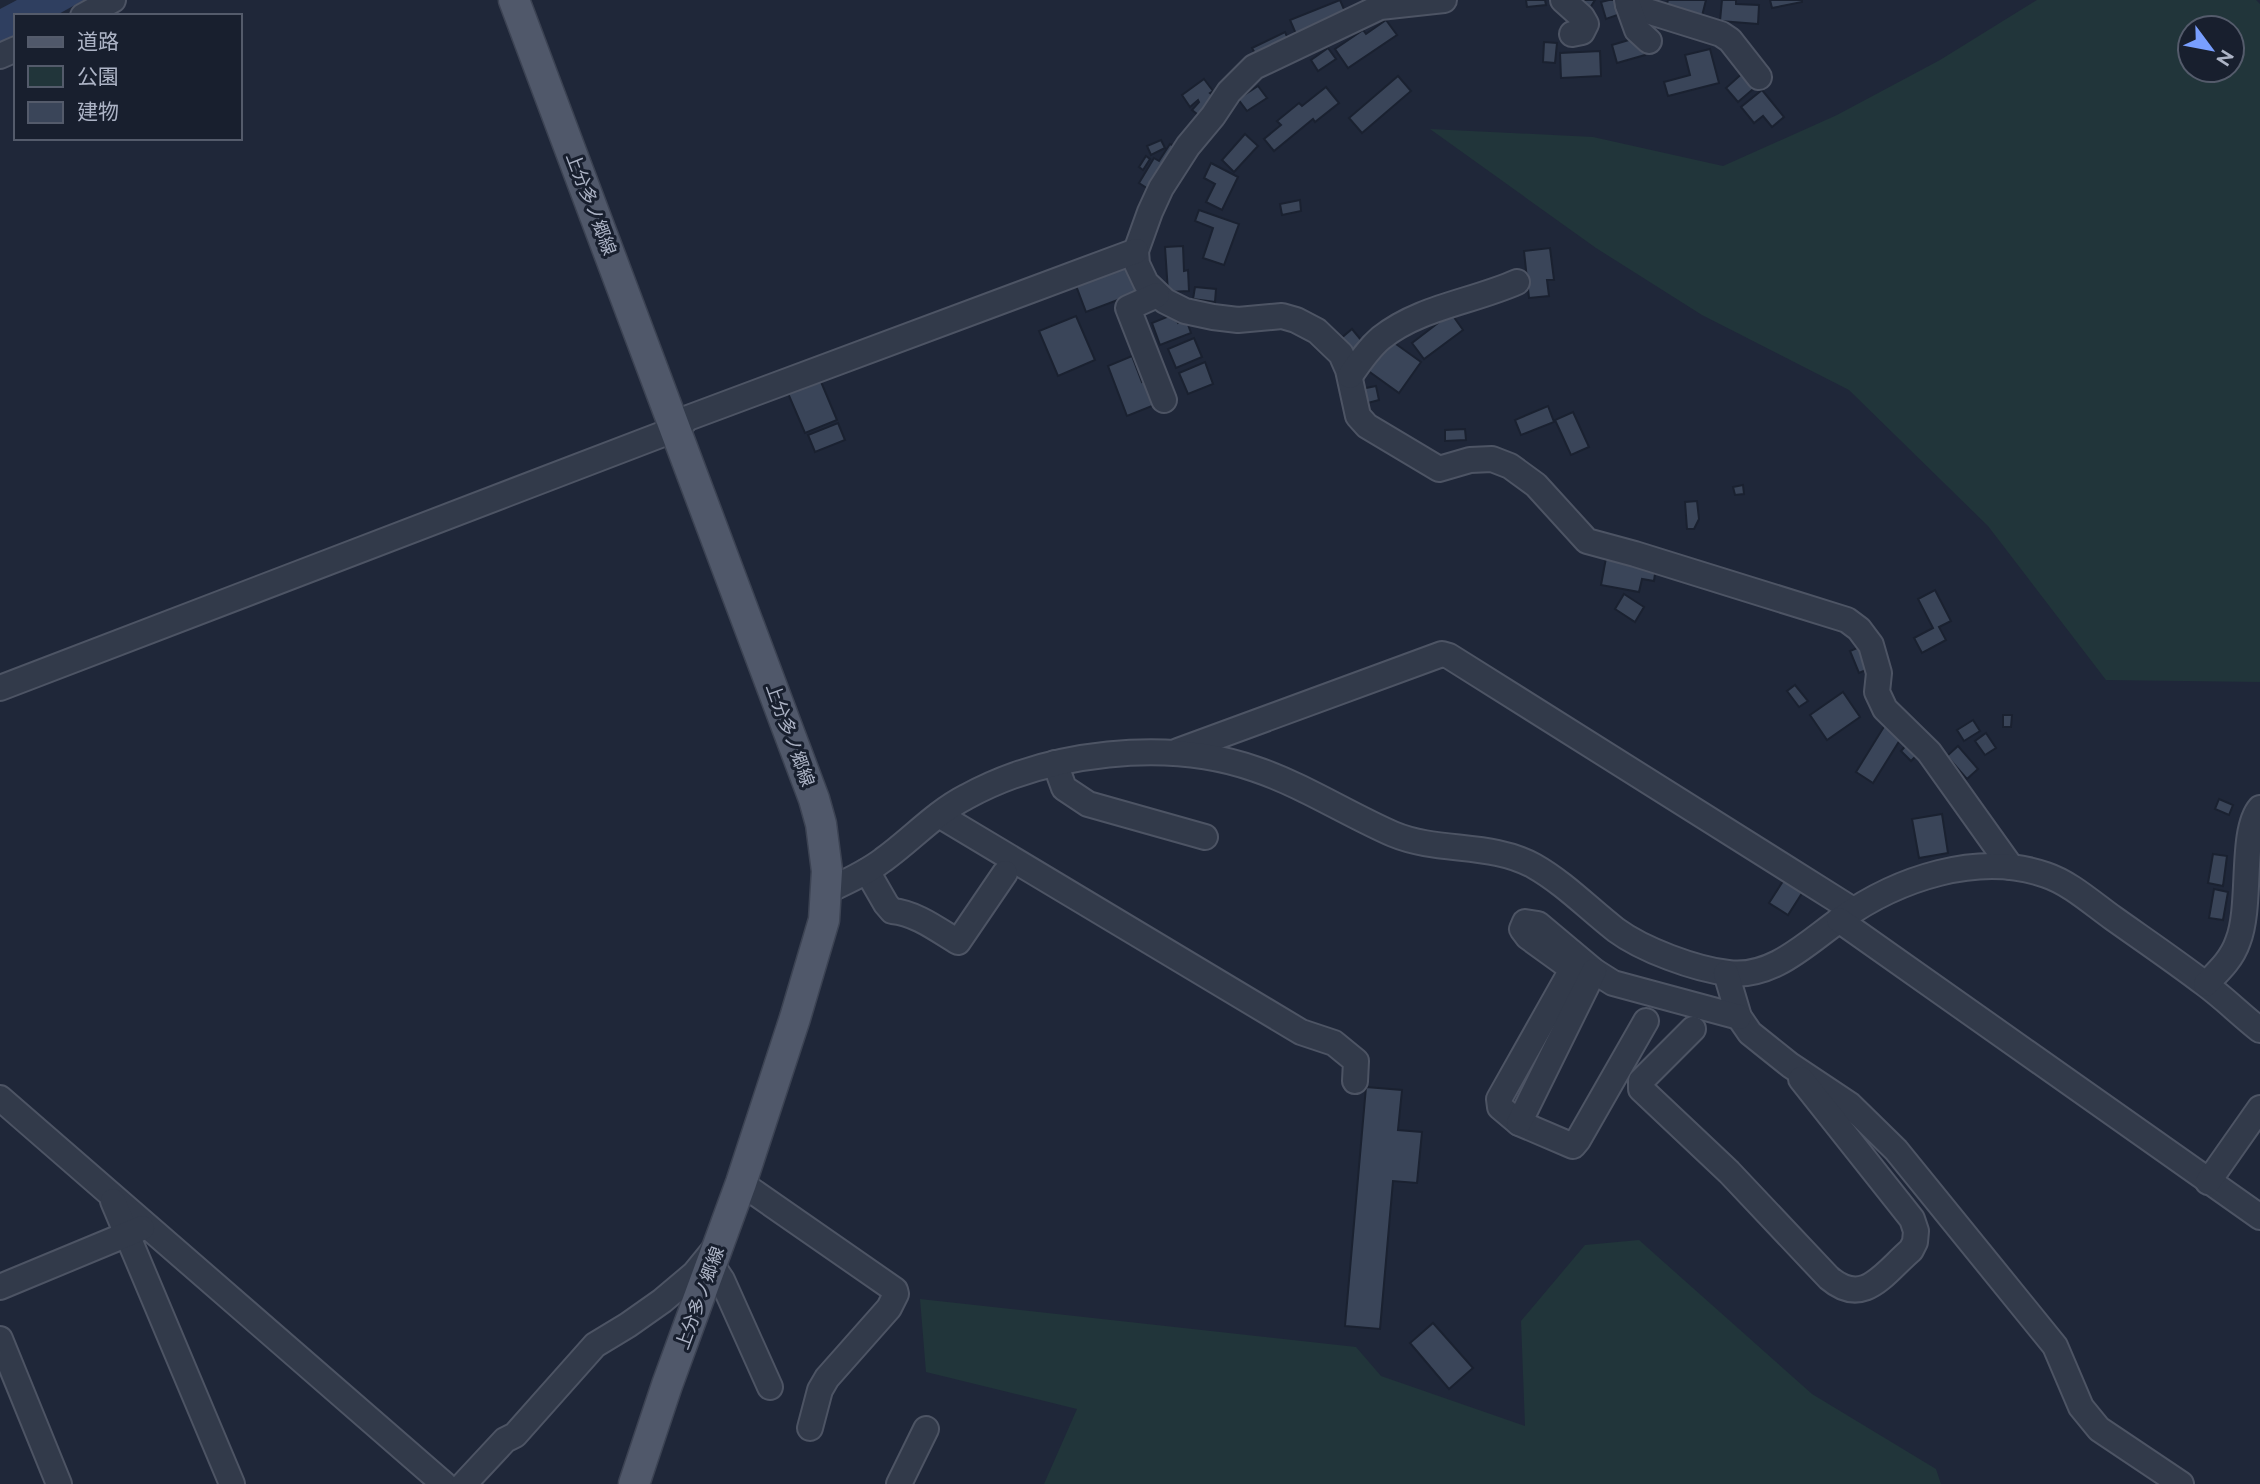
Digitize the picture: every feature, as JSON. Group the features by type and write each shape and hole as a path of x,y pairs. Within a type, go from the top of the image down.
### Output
{"main road":[{"name":"上分多ノ郷線","path":"514,0 814,799 825,846 827,891 824,920 741,1183 709,1261 635,1484"}],"street":[{"path":"87,14 113,0"},
{"path":"1444,0 1381,7 1254,67 1236,84 1188,146 1155,200 1136,251 1137,264 1146,283 1165,302 1185,311 1238,320 1282,316 1317,331 1341,354 1350,376 1358,416 1362,422 1438,469 1470,460 1492,459 1510,466 1536,485 1587,541 1847,620 1859,629 1871,645 1879,673 1877,692 1885,709 1929,752 2011,867"},
{"path":"1563,0 1586,24 1582,32 1572,34"},
{"path":"1628,2 1637,30 1649,41"},
{"path":"1628,2 1721,34 1730,40 1759,77"},
{"path":"0,688 676,429 688,418 1136,251"},
{"path":"1350,376 1381,338 1403,324 1421,314 1473,299 1517,282"},
{"path":"1157,295 1128,308 1164,400"},
{"path":"1172,753 1442,654 1449,656 1846,915 2208,1182 2260,1217"},
{"path":"827,891 867,871 961,799 1011,776 1055,763 1109,755 1172,753 1214,758 1257,769 1407,839 1493,852 1522,860 1547,875 1633,942 1726,973 1761,971 1777,964 1846,915 1898,888 1928,877 1984,865 2039,872 2066,884 2206,984 2260,1030"},
{"path":"1055,763 1065,788 1088,804 1205,837"},
{"path":"939,815 1301,1032 1334,1044 1356,1061 1355,1081"},
{"path":"2206,984 2231,958 2243,926 2257,816"},
{"path":"867,871 892,911 920,919 958,942 1005,873"},
{"path":"1646,1021 1573,1146 1519,1123 1500,1107 1499,1099 1570,973 1568,966 1528,937 1522,929 1525,922 1538,924 1594,971 1613,983 1739,1017"},
{"path":"1519,1123 1594,971"},
{"path":"1726,973 1739,1017 1758,1040 1850,1105 1896,1150 2055,1346 2081,1407 2089,1418 2099,1429 2181,1484"},
{"path":"1693,1029 1641,1081 1641,1089 1729,1172 1829,1278 1849,1291 1859,1291 1869,1287 1910,1250 1915,1242 1916,1231 1904,1208 1827,1115 1790,1065"},
{"path":"0,1098 112,1197 137,1230 331,1384 444,1484"},
{"path":"2208,1182 2260,1108"},
{"path":"741,1183 896,1294 889,1308 827,1378 820,1391 810,1428"},
{"path":"0,1287 137,1230"},
{"path":"137,1230 232,1484"},
{"path":"464,1484 505,1440 514,1435 595,1345 628,1325 709,1261 722,1280 770,1387"},
{"path":"0,1339 59,1484"},
{"path":"899,1484 926,1429"}],"green space":[{"path":"2037,0 2256,0 2260,4 2260,682 2106,680 1988,526 1849,390 1702,315 1596,248 1430,129 1593,137 1723,166 1837,115 1940,60"},
{"path":"1639,1240 1812,1394 1936,1469 1941,1484 1044,1484 1077,1409 926,1372 920,1299 1356,1347 1381,1376 1525,1426 1521,1321 1585,1245"}],"water":[{"path":"17,0 84,0 59,14 14,14 14,38 0,45 0,9"}],"building":[{"path":"1340,0 1346,14 1296,34 1290,20"},
{"path":"1526,0 1545,0 1546,5 1527,7"},
{"path":"1573,0 1595,0 1588,11"},
{"path":"1622,0 1626,12 1606,19 1601,2"},
{"path":"1668,0 1706,0 1701,20 1665,10"},
{"path":"1722,0 1759,5 1758,24 1720,21"},
{"path":"1770,0 1802,0 1802,2 1772,8"},
{"path":"1386,20 1397,35 1348,68 1335,49 1363,30 1366,34"},
{"path":"1285,32 1289,41 1257,57 1252,48"},
{"path":"1639,37 1645,55 1617,63 1612,45"},
{"path":"1544,42 1557,43 1555,63 1543,62"},
{"path":"1328,48 1336,59 1318,71 1311,60"},
{"path":"1710,49 1719,83 1668,96 1664,82 1690,75 1685,55"},
{"path":"1600,51 1601,76 1561,78 1560,53"},
{"path":"1746,70 1759,84 1738,102 1726,88"},
{"path":"1398,76 1411,91 1362,133 1349,118"},
{"path":"1204,79 1213,91 1210,93 1216,98 1202,118 1192,110 1198,100 1190,107 1182,95"},
{"path":"1258,86 1267,98 1247,111 1238,99"},
{"path":"1326,87 1339,103 1315,122 1313,119 1274,151 1264,139 1281,125 1277,121 1299,103 1302,106"},
{"path":"1762,90 1784,117 1772,127 1763,116 1754,123 1741,107"},
{"path":"1245,134 1258,146 1234,172 1222,160"},
{"path":"1161,140 1165,148 1151,155 1147,146"},
{"path":"1170,144 1180,149 1153,192 1139,183 1154,158 1159,161"},
{"path":"1146,156 1150,159 1143,170 1139,167"},
{"path":"1211,163 1238,177 1222,210 1206,202 1215,184 1204,178"},
{"path":"1300,200 1301,211 1282,215 1280,204"},
{"path":"1199,210 1239,224 1224,265 1203,258 1213,228 1195,221"},
{"path":"1183,246 1184,271 1188,270 1189,291 1168,292 1165,247"},
{"path":"1550,248 1554,280 1547,280 1549,296 1529,298 1524,251"},
{"path":"1127,263 1139,292 1086,312 1075,283"},
{"path":"1195,287 1216,289 1215,302 1193,299"},
{"path":"1451,313 1463,330 1424,359 1412,343"},
{"path":"1174,314 1178,323 1186,319 1191,333 1160,345 1152,323"},
{"path":"1076,316 1095,360 1058,376 1039,331"},
{"path":"1352,329 1366,346 1352,357 1339,340"},
{"path":"1194,338 1202,357 1176,368 1168,349"},
{"path":"1389,339 1421,362 1399,393 1367,370"},
{"path":"1132,356 1142,382 1147,381 1157,404 1127,416 1108,366"},
{"path":"1205,362 1213,384 1188,394 1179,373"},
{"path":"819,377 837,420 805,433 787,391"},
{"path":"1376,386 1379,400 1364,404 1361,389"},
{"path":"1548,406 1554,422 1521,435 1515,420"},
{"path":"1573,412 1589,447 1571,455 1555,420"},
{"path":"838,423 845,440 815,452 808,435"},
{"path":"1465,429 1466,440 1445,441 1445,430"},
{"path":"1743,485 1744,494 1735,495 1733,487"},
{"path":"1697,501 1699,519 1694,529 1687,529 1685,502"},
{"path":"1606,558 1656,567 1654,581 1642,579 1639,592 1601,585"},
{"path":"1935,590 1951,621 1939,627 1946,640 1922,653 1914,638 1933,628 1918,599"},
{"path":"1624,594 1644,607 1635,622 1615,609"},
{"path":"1864,645 1873,667 1859,673 1850,651"},
{"path":"1795,685 1808,701 1799,707 1787,691"},
{"path":"1843,692 1860,717 1827,740 1810,715"},
{"path":"2003,715 2012,715 2011,727 2003,727"},
{"path":"1973,720 1980,731 1964,741 1957,730"},
{"path":"1885,725 1903,735 1873,783 1856,772"},
{"path":"1986,733 1996,748 1985,755 1975,741"},
{"path":"1910,741 1921,751 1911,761 1901,751"},
{"path":"1958,746 1978,769 1967,779 1947,756"},
{"path":"2219,799 2233,805 2229,815 2215,809"},
{"path":"1942,814 1948,853 1919,858 1912,819"},
{"path":"2213,854 2227,856 2223,886 2208,883"},
{"path":"1785,878 1804,890 1788,915 1769,903"},
{"path":"2214,889 2228,892 2223,920 2209,918"},
{"path":"1366,1087 1402,1090 1398,1130 1422,1132 1417,1183 1393,1181 1380,1329 1345,1326"},
{"path":"1433,1323 1473,1368 1449,1389 1410,1343"}]}
